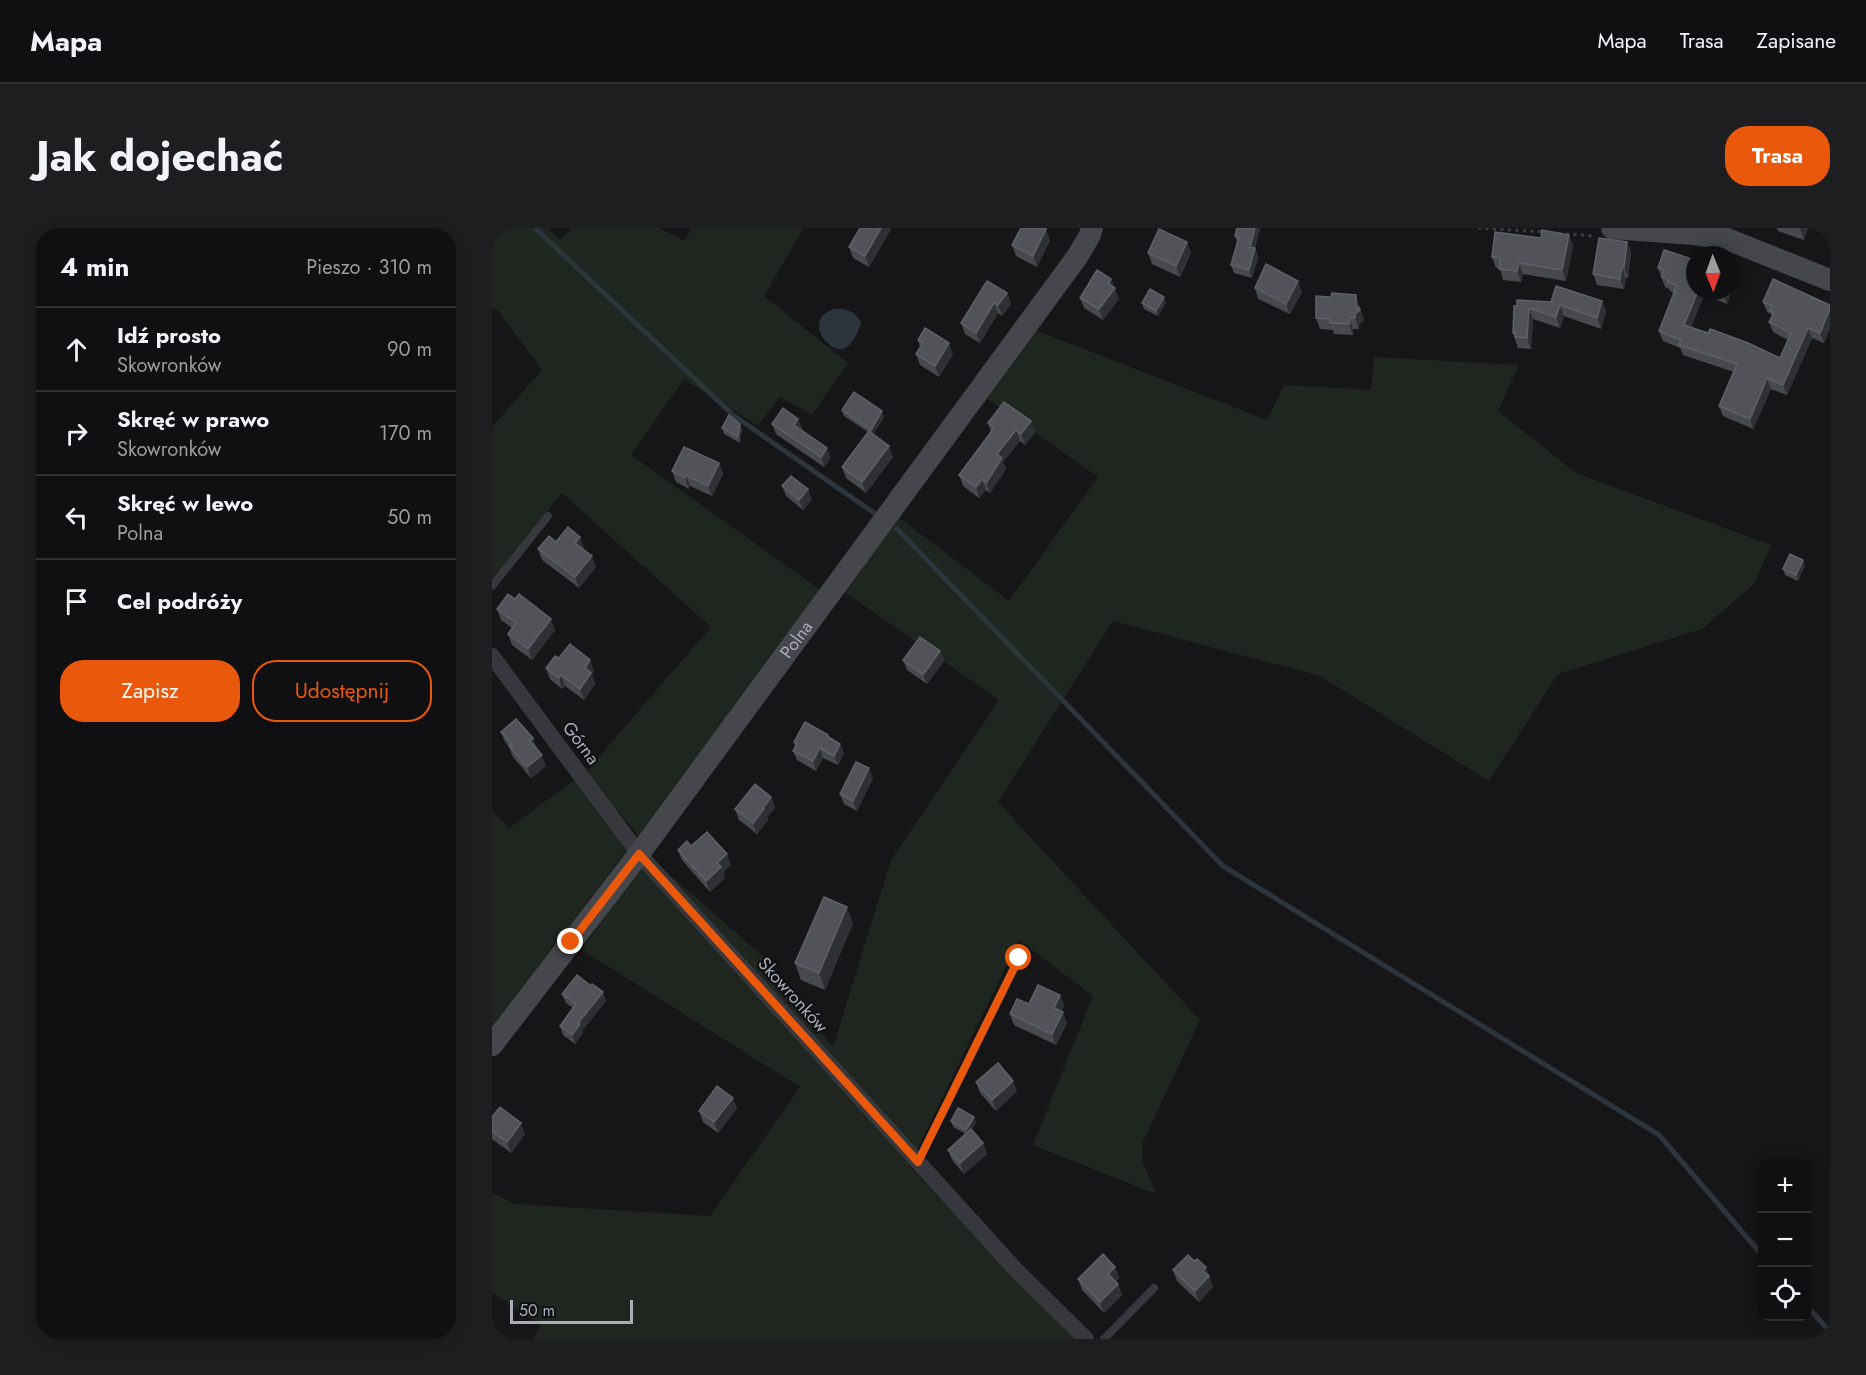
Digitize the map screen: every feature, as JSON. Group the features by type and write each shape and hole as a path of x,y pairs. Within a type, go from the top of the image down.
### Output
{"street":[{"name":"Polna","path":"492,1045 639,854 1077,257 1092,228"},
{"path":"1612,228 1727,239 1830,280"},
{"name":"Górna","path":"492,656 639,854"},
{"name":"Skowronków","path":"639,854 1016,1270 1086,1339"}],"lane":[{"path":"492,586 548,516"},
{"path":"918,1162 1019,958"},
{"path":"1104,1339 1154,1288"}],"shaded area":[{"path":"492,228 548,228 560,240 572,228 659,228 684,241 692,228 804,228 764,296 848,363 812,415 780,397 758,426 684,379 631,455 825,593 639,836 585,773 711,627 562,493 492,579 492,427 542,370 498,311 492,307"},
{"path":"834,309 850,311 861,322 852,342 843,349 831,346 821,335 819,328 820,320"},
{"path":"1030,328 1267,420 1284,385 1371,390 1374,357 1519,365 1498,411 1576,473 1771,545 1754,584 1702,629 1558,674 1489,781 1320,676 1113,621 998,802 1200,1020 1142,1144 1142,1160 1156,1194 1033,1145 1093,996 1019,940 909,1166 1075,1339 532,1339 541,1326 492,1292 492,1193 515,1204 710,1216 800,1087 582,950 645,853 758,952 833,1047 891,860 999,700 836,586 893,513 1009,601 1098,477 979,393"},
{"path":"578,777 626,851 492,1029 492,811 509,828"}],"building":[{"path":"860,228 881,228 865,256 849,247"},
{"path":"1021,228 1046,229 1033,256 1012,245"},
{"path":"1237,228 1255,228 1250,247 1255,248 1249,270 1231,265 1239,237 1235,236"},
{"path":"1159,229 1187,242 1176,266 1148,253"},
{"path":"1542,230 1569,235 1562,270 1519,263 1517,271 1499,269 1501,258 1492,257 1495,232 1541,238"},
{"path":"1599,238 1627,242 1620,279 1593,274"},
{"path":"1664,250 1686,257 1686,300 1694,300 1684,325 1708,333 1710,329 1780,358 1791,333 1769,322 1774,313 1770,311 1772,306 1763,302 1773,279 1830,305 1820,333 1808,328 1783,385 1767,378 1750,419 1719,406 1737,364 1679,345 1681,340 1659,331 1677,285 1667,282 1668,279 1662,277 1664,270 1658,268"},
{"path":"1266,264 1298,281 1286,304 1255,288"},
{"path":"1097,270 1111,279 1108,284 1115,288 1099,309 1080,298"},
{"path":"987,281 1007,293 998,305 994,303 976,333 961,323"},
{"path":"1556,286 1602,301 1597,318 1560,305 1556,317 1529,308 1527,338 1515,337 1513,333 1514,306 1517,306 1517,300 1551,302"},
{"path":"1150,289 1164,297 1156,311 1142,303"},
{"path":"1332,293 1356,295 1356,305 1360,310 1355,314 1355,318 1349,318 1349,324 1330,323 1330,319 1316,318 1316,296 1331,297"},
{"path":"925,328 949,343 935,366 916,354 923,343 918,340"},
{"path":"854,392 882,411 871,430 842,410"},
{"path":"1004,402 1031,421 1021,434 1016,430 997,454 1002,458 986,483 982,479 976,487 959,475 994,428 988,423"},
{"path":"783,408 798,419 794,425 827,448 821,457 772,424"},
{"path":"729,415 740,424 738,437 722,428"},
{"path":"869,431 889,446 862,482 842,467"},
{"path":"684,447 719,463 708,486 672,471"},
{"path":"791,476 808,489 799,500 782,486"},
{"path":"568,527 580,537 575,543 592,556 575,577 538,549 549,536 556,542"},
{"path":"1790,554 1803,560 1796,575 1783,569"},
{"path":"508,594 515,599 519,594 551,619 528,649 508,634 516,623 497,609"},
{"path":"920,637 940,651 923,675 903,660"},
{"path":"570,644 590,660 585,668 591,673 580,689 561,675 559,678 546,668 555,656 559,658"},
{"path":"516,719 533,738 530,741 542,755 527,767 509,746 512,744 501,732"},
{"path":"805,722 840,744 834,756 820,748 813,761 793,751 797,744 794,742"},
{"path":"856,762 869,768 853,801 840,794"},
{"path":"755,784 771,797 753,823 735,809"},
{"path":"707,832 727,854 717,863 721,867 706,881 678,850 687,841 691,846"},
{"path":"824,897 847,907 819,973 795,963"},
{"path":"577,975 603,992 578,1023 580,1024 572,1035 560,1026 576,1004 562,994"},
{"path":"1038,985 1060,995 1054,1008 1063,1012 1052,1034 1010,1014 1017,999 1029,1004"},
{"path":"998,1063 1013,1081 992,1100 976,1082"},
{"path":"717,1086 733,1098 714,1122 699,1111"},
{"path":"500,1107 521,1123 507,1142 492,1131 492,1117"},
{"path":"958,1108 974,1117 966,1130 951,1121"},
{"path":"971,1129 983,1143 960,1163 948,1150"},
{"path":"1103,1254 1115,1267 1108,1274 1118,1284 1100,1302 1078,1279"},
{"path":"1188,1255 1206,1267 1203,1271 1209,1276 1195,1291 1173,1270"},
{"path":"492,1330 499,1335 497,1339 492,1339"}],"waterway":[{"path":"535,228 733,415 877,515"},
{"path":"897,529 1223,866 1659,1135 1758,1250"},
{"path":"1812,1312 1830,1332"}],"route":[{"path":"571,942 639,854 918,1162 1019,958"}]}
